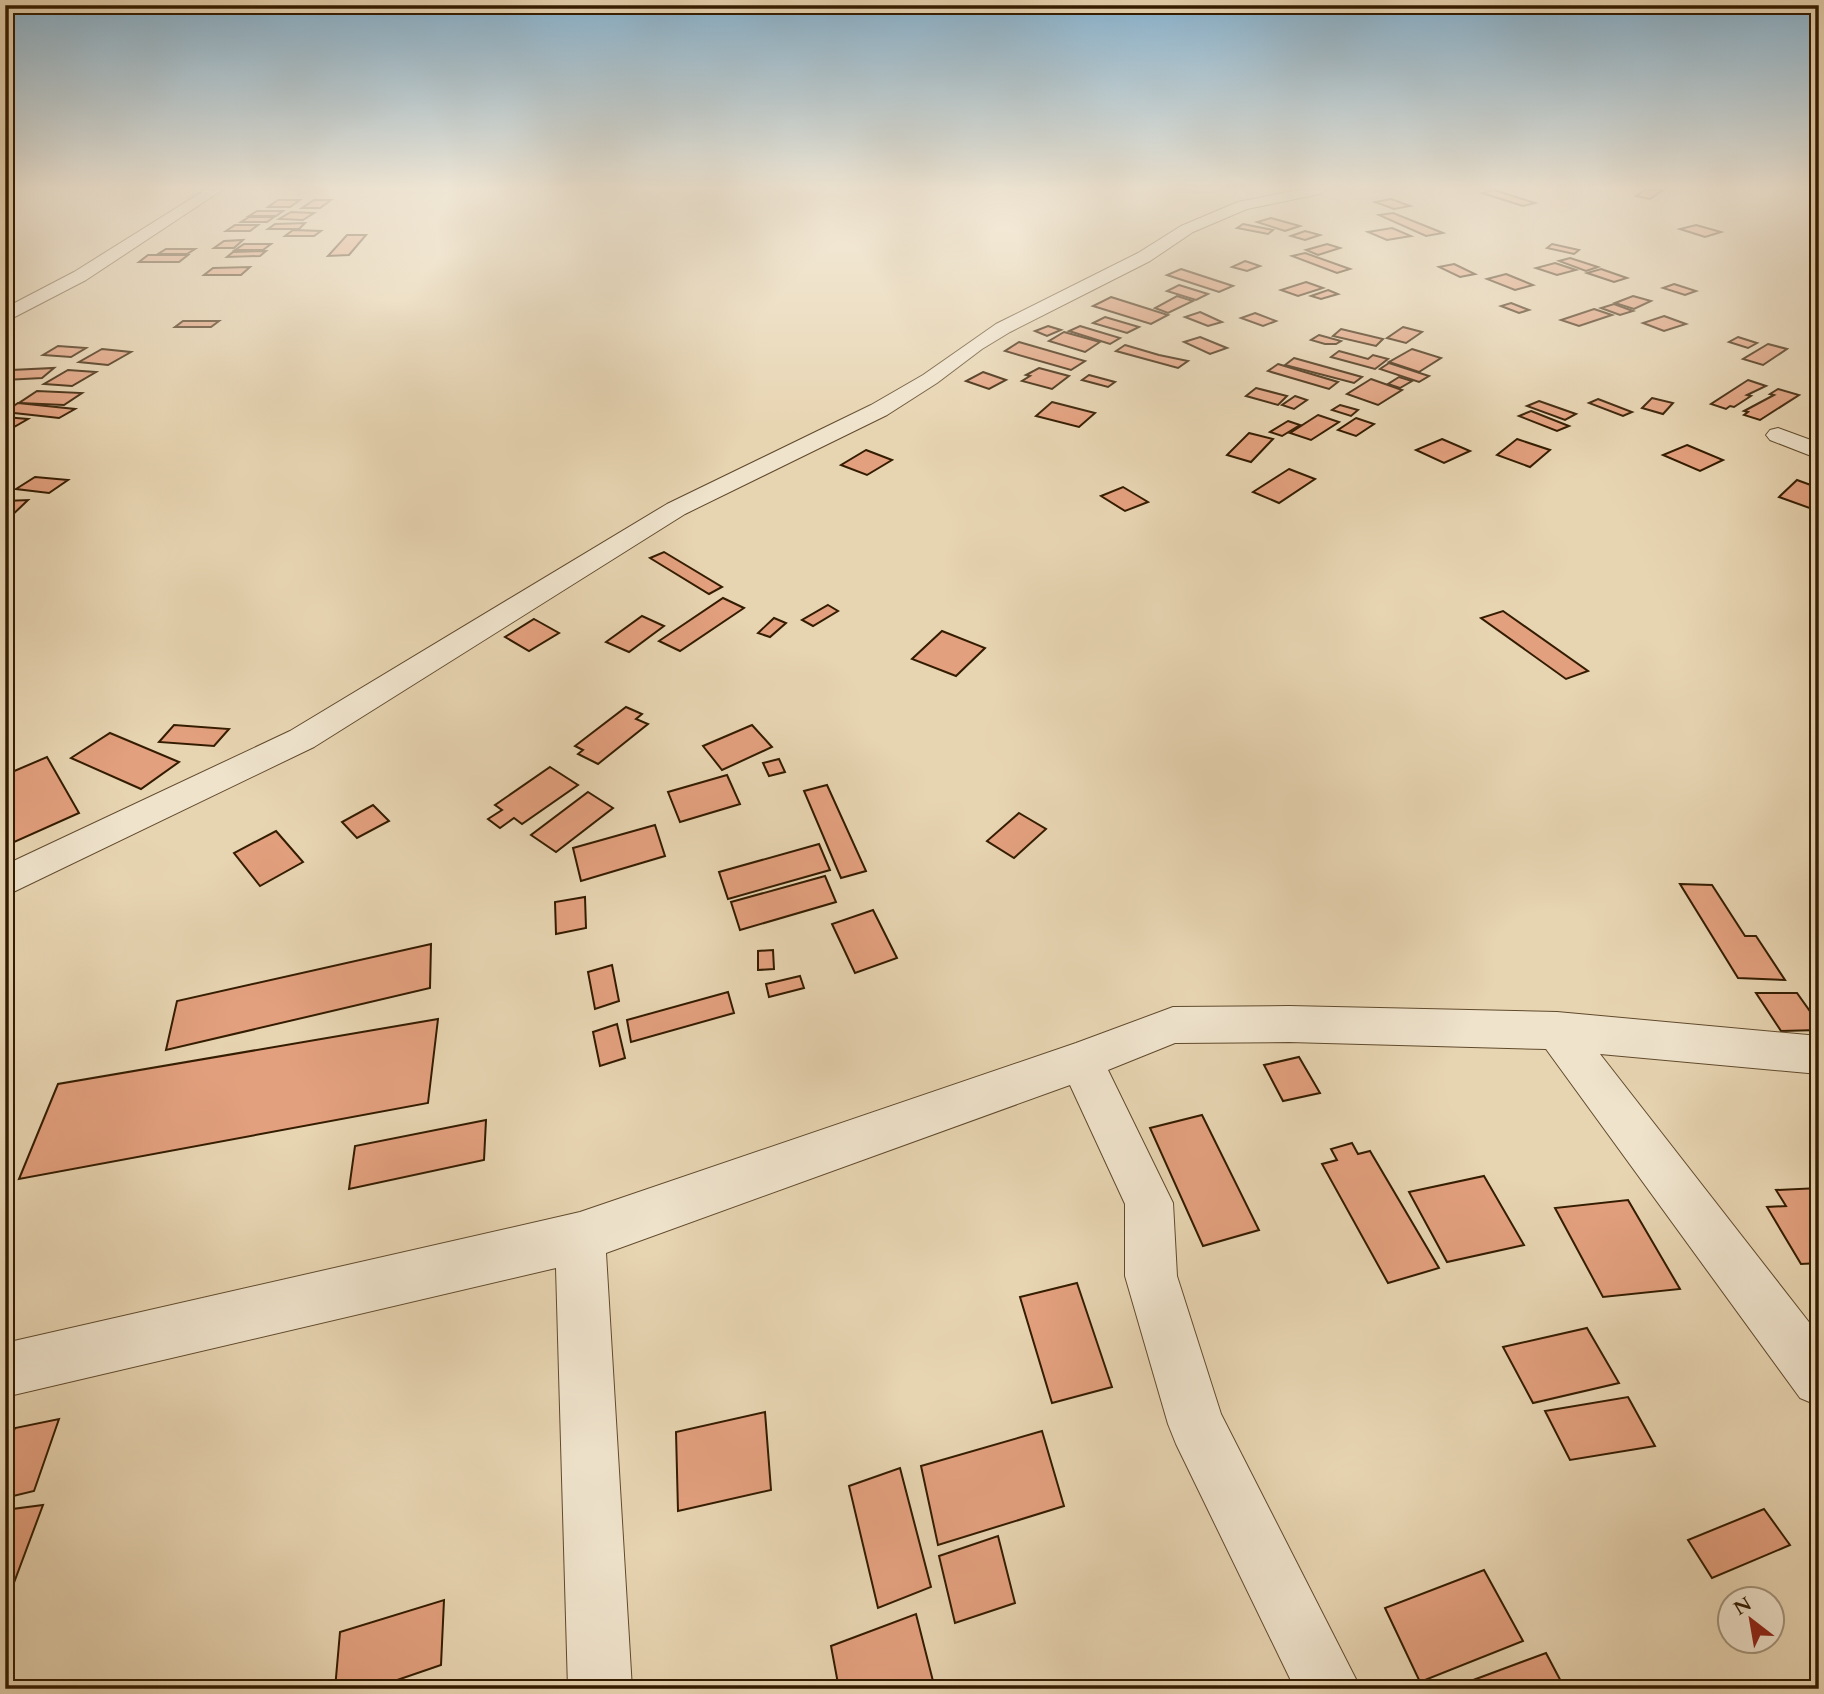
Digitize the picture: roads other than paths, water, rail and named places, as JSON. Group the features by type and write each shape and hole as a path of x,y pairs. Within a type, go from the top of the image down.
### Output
{"street":[{"path":"5,316 90,269"},
{"path":"5,883 187,792 302,739 676,509 879,410 930,379 1003,328 1120,269"},
{"path":"1778,436 1819,452"},
{"path":"5,1370 580,1237 1081,1061 1173,1025 1289,1024 1557,1031 1819,1055"},
{"path":"1557,1031 1819,1379"},
{"path":"1081,1061 1149,1203 1151,1276 1196,1424 1329,1689"},
{"path":"580,1237 600,1689"}]}
